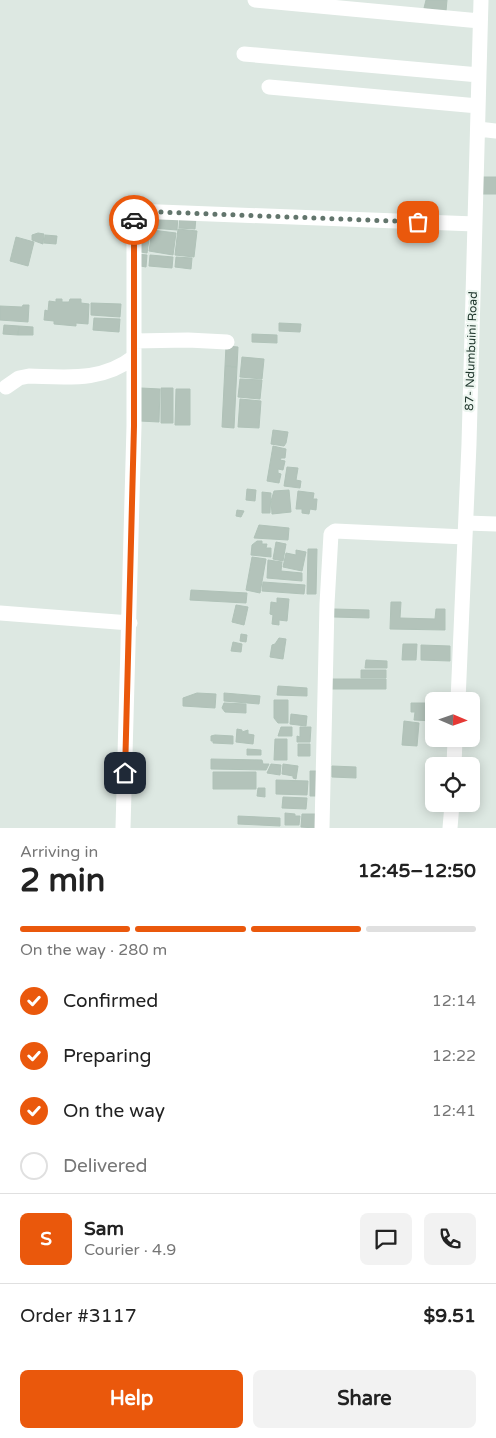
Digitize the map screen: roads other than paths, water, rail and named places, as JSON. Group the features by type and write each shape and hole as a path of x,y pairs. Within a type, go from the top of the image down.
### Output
{"street":[{"path":"256,0 480,21"},
{"name":"87- Ndumbuini Road","path":"458,692 481,0"},
{"path":"244,54 347,65 479,75"},
{"path":"269,87 478,106"},
{"path":"478,129 496,131"},
{"path":"124,828 130,623 134,211 475,224"},
{"path":"134,341 188,340 227,342"},
{"path":"6,387 19,378 29,376 102,374 126,364 134,357"},
{"path":"322,828 327,604 331,534 335,531 465,530 496,524"},
{"path":"0,613 130,623"},
{"path":"450,828 451,812"}]}
